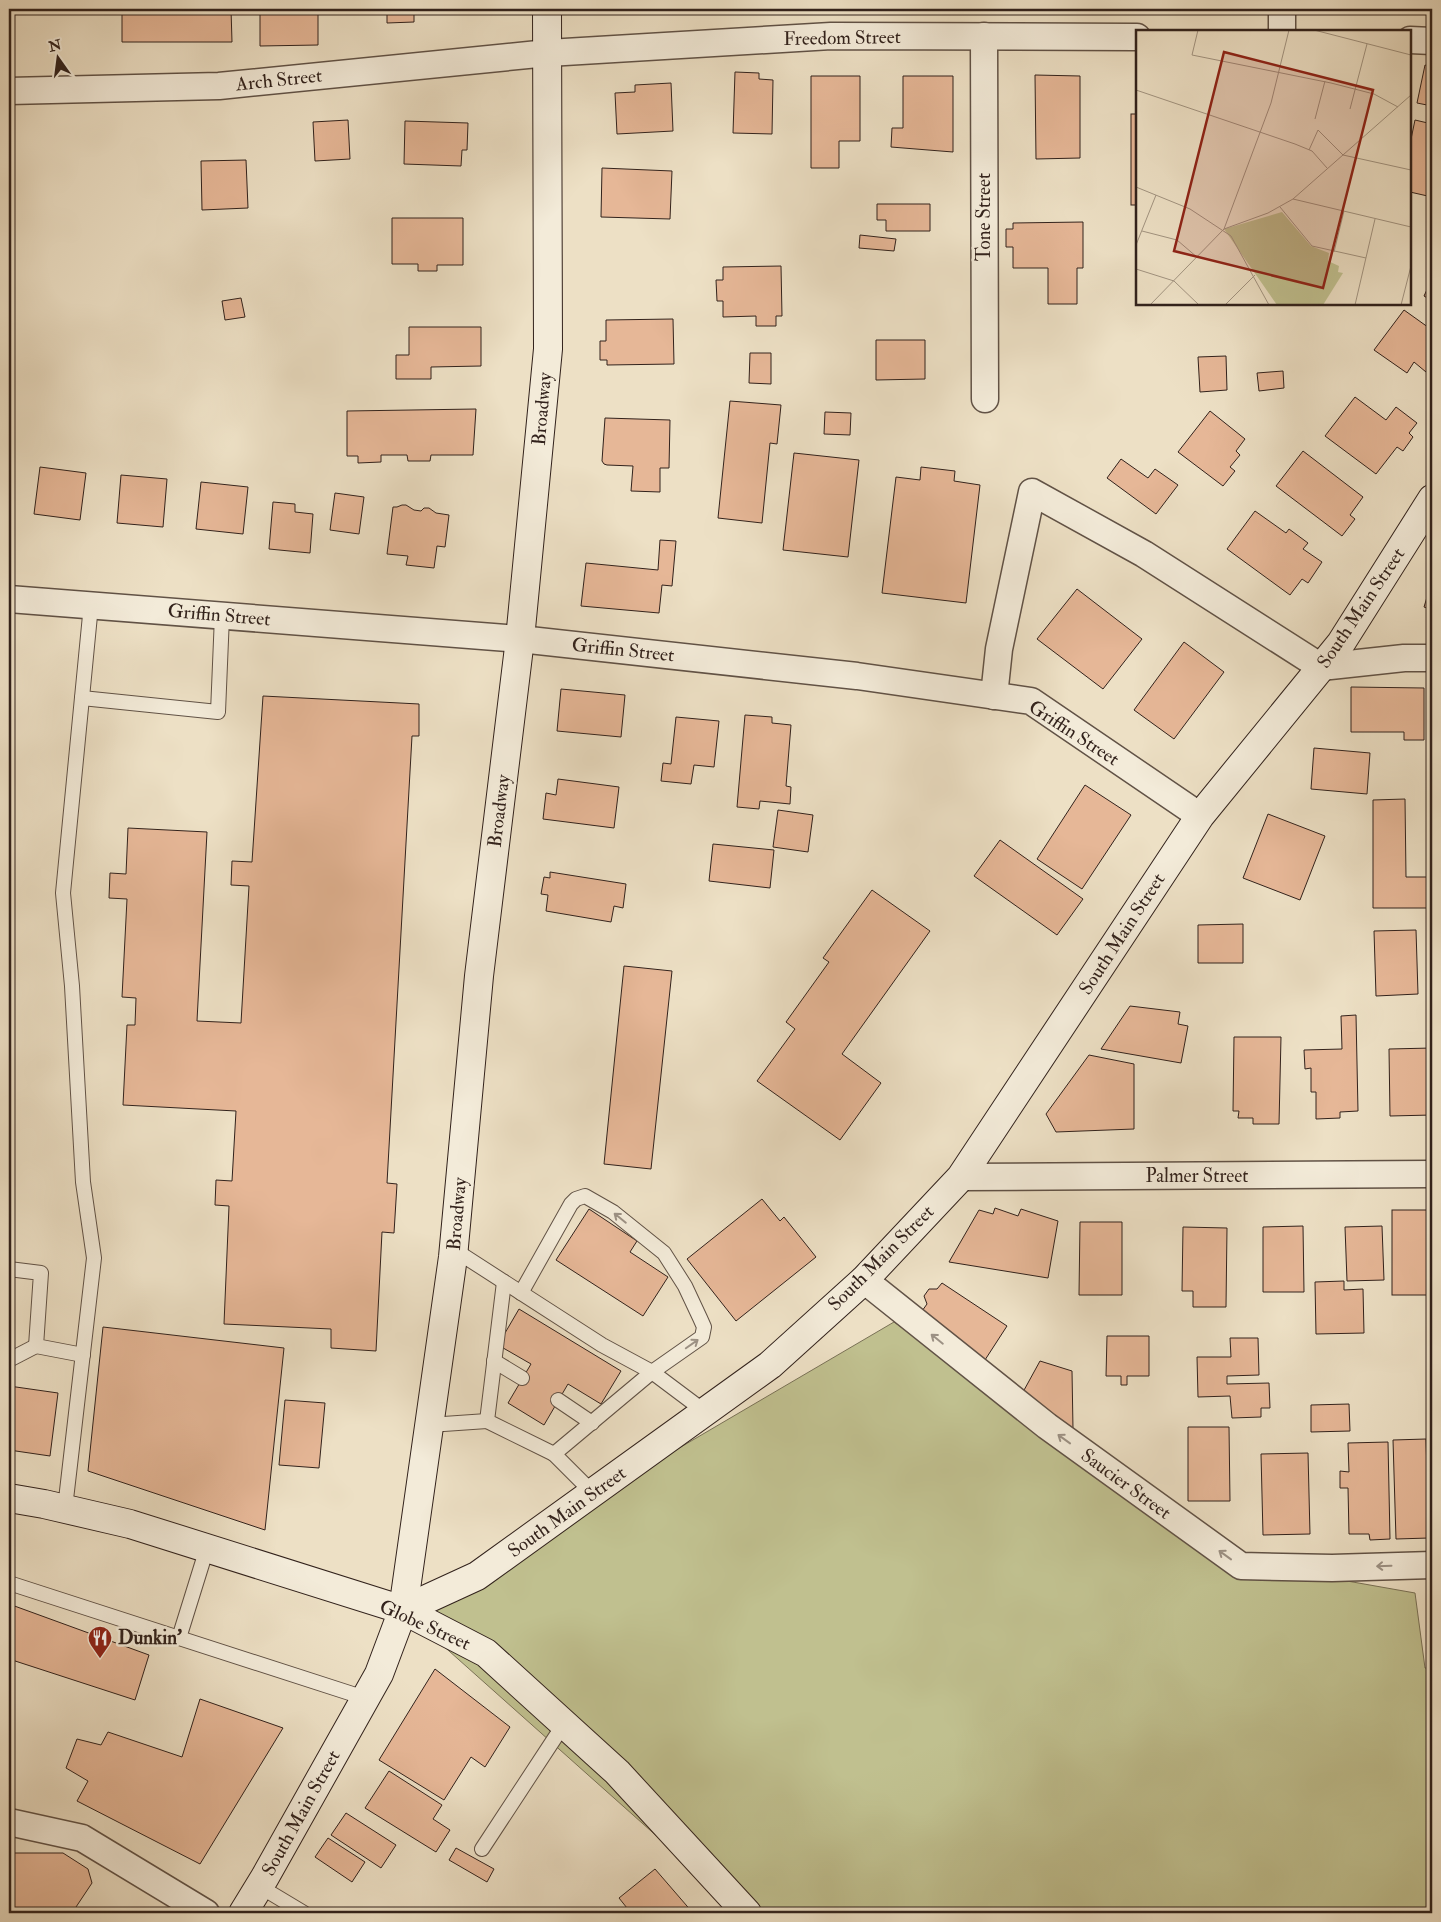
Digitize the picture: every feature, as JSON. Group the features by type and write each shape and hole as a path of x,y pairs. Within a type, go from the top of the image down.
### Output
{"main road":[{"name":"Broadway","path":"403,1610 453,1257 479,976 520,639 548,349 547,9"},
{"name":"South Main Street","path":"243,1913 379,1674 403,1610 477,1576 770,1365 864,1280 961,1177 1200,816 1341,643 1432,499"},
{"name":"Globe Street","path":"9,1498 65,1508 130,1524 403,1610 486,1653 617,1772 747,1913"}],"street":[{"path":"1282,9 1282,30"},
{"name":"Freedom Street","path":"548,52 831,36 1136,37"},
{"name":"Tone Street","path":"984,36 985,399"},
{"path":"1411,40 1432,41"},
{"name":"Arch Street","path":"9,91 219,86 548,52"},
{"path":"994,696 999,650 1032,492 1144,554 1321,667 1404,658 1432,658"},
{"name":"Griffin Street","path":"9,599 520,639 857,676 1031,701 1200,816"},
{"name":"Palmer Street","path":"961,1177 1432,1174"},
{"name":"Saucier Street","path":"864,1280 1047,1426 1242,1566 1332,1568 1432,1565"},
{"path":"9,1822 82,1838 206,1913"}],"lane":[{"path":"65,1508 94,1258 83,1182 72,986 63,893 91,605"},
{"path":"82,698 218,712 222,616"},
{"path":"522,1293 576,1199 585,1196 613,1212 664,1253 684,1286 704,1327 702,1337 652,1372 554,1454"},
{"path":"453,1249 522,1293 573,1334 602,1346 652,1372 704,1411"},
{"path":"9,1269 41,1272 36,1346"},
{"path":"487,1421 504,1282"},
{"path":"9,1360 36,1346 83,1355"},
{"path":"494,1361 522,1378"},
{"path":"558,1400 592,1423"},
{"path":"430,1425 487,1421 554,1454 592,1493"},
{"path":"178,1638 208,1548"},
{"path":"9,1583 365,1698"},
{"path":"482,1849 564,1724"},
{"path":"260,1886 304,1913"}],"green space":[{"path":"894,1322 1234,1561 1415,1593 1425,1668 1432,1669 1432,1913 743,1913 403,1610"}],"building":[{"path":"122,9 231,9 232,42 122,42"},
{"path":"260,9 318,9 318,45 260,46"},
{"path":"387,9 414,9 414,22 387,23"},
{"path":"1425,65 1432,67 1432,106 1417,103"},
{"path":"735,72 759,73 759,79 773,80 772,134 733,133"},
{"path":"1035,75 1080,76 1080,158 1036,159"},
{"path":"811,76 860,76 860,141 839,141 839,168 811,168"},
{"path":"903,76 953,76 953,152 891,147 892,128 903,128"},
{"path":"671,83 673,131 617,134 615,93 635,92 635,85"},
{"path":"1131,114 1136,114 1136,205 1131,205"},
{"path":"348,120 350,159 315,161 313,122"},
{"path":"1415,120 1432,124 1432,197 1411,192 1411,139"},
{"path":"405,121 468,123 467,150 462,150 461,166 404,164"},
{"path":"246,160 248,208 202,210 201,161"},
{"path":"602,168 672,171 670,219 601,217"},
{"path":"877,204 930,204 930,231 886,231 886,220 877,220"},
{"path":"392,218 463,218 463,265 437,265 437,271 418,271 418,264 392,264"},
{"path":"1083,222 1083,268 1077,268 1077,304 1048,304 1048,268 1013,268 1013,247 1006,247 1006,229 1013,229 1013,223"},
{"path":"860,235 896,239 894,251 859,248"},
{"path":"781,266 782,316 776,316 776,326 756,326 756,316 723,317 723,301 717,301 716,280 723,280 723,267"},
{"path":"1432,279 1432,301 1424,296"},
{"path":"241,298 245,317 225,320 222,301"},
{"path":"1404,310 1432,330 1432,377 1414,362 1407,373 1374,350"},
{"path":"673,319 674,364 607,365 607,360 600,360 600,341 606,341 606,320"},
{"path":"409,327 481,327 481,366 431,367 431,379 396,379 396,355 409,355"},
{"path":"876,340 925,340 925,379 876,380"},
{"path":"750,353 771,353 771,384 749,383"},
{"path":"1226,356 1227,390 1200,392 1198,357"},
{"path":"1283,371 1284,388 1259,391 1257,373"},
{"path":"1355,397 1386,420 1396,407 1417,423 1409,433 1413,437 1403,451 1397,447 1376,474 1325,436"},
{"path":"730,401 781,405 777,444 770,443 762,523 718,518"},
{"path":"476,409 473,455 431,455 430,461 408,461 407,455 381,455 381,462 358,463 358,456 347,456 347,411"},
{"path":"1210,411 1245,439 1236,451 1240,455 1230,467 1235,471 1223,486 1178,452"},
{"path":"825,412 851,413 850,435 824,434"},
{"path":"605,418 670,420 669,468 660,468 660,492 631,491 633,466 604,464 602,461"},
{"path":"1303,451 1363,497 1350,515 1355,519 1342,536 1276,486"},
{"path":"794,453 859,460 848,557 783,550"},
{"path":"1121,459 1148,478 1155,469 1178,485 1156,514 1107,478"},
{"path":"40,467 86,473 80,520 34,514"},
{"path":"921,467 955,471 954,481 980,485 966,603 882,593 896,477 920,480"},
{"path":"121,475 167,479 163,527 117,523"},
{"path":"201,482 248,487 243,534 196,529"},
{"path":"335,493 364,497 359,534 330,530"},
{"path":"273,502 295,504 295,512 313,514 310,553 269,549"},
{"path":"402,505 421,511 424,508 429,508 436,513 449,515 445,547 437,546 434,568 406,565 408,556 387,554 393,507"},
{"path":"1255,511 1286,533 1289,529 1308,543 1303,549 1322,562 1308,583 1302,579 1290,595 1227,549"},
{"path":"660,540 676,541 672,586 662,585 659,613 581,606 586,563 658,570"},
{"path":"1432,581 1432,610 1424,607"},
{"path":"1077,589 1142,639 1103,689 1037,639"},
{"path":"1184,642 1224,672 1174,739 1134,710"},
{"path":"1351,687 1424,688 1424,740 1404,740 1404,732 1351,732"},
{"path":"561,689 625,695 621,737 557,731"},
{"path":"263,696 419,704 419,736 412,736 387,1183 397,1184 394,1233 382,1232 376,1351 331,1348 331,1329 224,1324 229,1206 215,1205 216,1180 232,1181 236,1111 123,1105 127,1025 135,1025 136,998 122,997 127,899 109,898 110,873 126,874 128,828 207,832 197,1021 241,1023 249,886 231,885 232,861 252,862"},
{"path":"745,715 772,717 772,723 791,725 786,786 791,787 790,804 760,801 759,809 737,807"},
{"path":"676,717 719,721 714,767 694,765 691,784 661,781 663,763 671,764"},
{"path":"1314,748 1370,753 1367,794 1311,789"},
{"path":"558,779 619,787 614,828 543,819 546,793 556,795"},
{"path":"1085,785 1131,815 1082,889 1037,859"},
{"path":"1405,799 1406,877 1432,877 1432,908 1373,908 1373,800"},
{"path":"778,810 813,815 808,852 773,847"},
{"path":"1268,814 1325,836 1300,900 1243,878"},
{"path":"1000,840 1083,899 1057,935 974,876"},
{"path":"713,844 774,850 770,888 709,881"},
{"path":"550,872 626,884 623,908 614,906 611,922 546,911 548,895 541,894 544,877 550,878"},
{"path":"872,890 930,931 842,1054 881,1083 840,1140 757,1081 795,1029 786,1022 829,962 823,958"},
{"path":"1243,924 1243,963 1198,963 1198,925"},
{"path":"1416,930 1418,994 1376,996 1374,931"},
{"path":"624,966 672,971 651,1169 604,1164"},
{"path":"1130,1006 1180,1012 1178,1024 1188,1026 1181,1063 1101,1049"},
{"path":"1356,1015 1358,1111 1340,1112 1340,1118 1316,1119 1316,1092 1311,1092 1311,1068 1305,1069 1304,1050 1342,1049 1341,1016"},
{"path":"1234,1037 1281,1037 1279,1124 1253,1124 1253,1118 1238,1118 1239,1111 1233,1111"},
{"path":"1432,1048 1432,1115 1390,1116 1389,1049"},
{"path":"1089,1055 1134,1064 1134,1129 1056,1132 1046,1114"},
{"path":"762,1199 780,1221 784,1217 816,1257 736,1321 687,1259"},
{"path":"995,1208 1018,1216 1021,1209 1058,1221 1048,1278 949,1262 979,1210 993,1214"},
{"path":"589,1209 637,1241 630,1252 668,1277 643,1316 556,1260"},
{"path":"1392,1210 1432,1210 1432,1295 1392,1295"},
{"path":"1080,1222 1122,1222 1122,1295 1079,1295"},
{"path":"1303,1226 1304,1292 1263,1292 1263,1227"},
{"path":"1382,1226 1384,1280 1347,1281 1345,1227"},
{"path":"1183,1227 1227,1228 1226,1307 1193,1307 1193,1291 1182,1291"},
{"path":"1344,1281 1344,1290 1363,1289 1364,1333 1316,1334 1315,1282"},
{"path":"942,1283 1007,1326 983,1363 917,1318 927,1304 924,1296 929,1289 937,1289"},
{"path":"519,1309 621,1371 601,1404 568,1384 544,1425 508,1403 531,1364 498,1345"},
{"path":"103,1327 284,1348 265,1530 88,1471"},
{"path":"1107,1336 1149,1336 1149,1376 1127,1376 1127,1385 1121,1385 1121,1376 1106,1376"},
{"path":"1230,1338 1258,1338 1259,1375 1227,1376 1227,1384 1269,1383 1270,1408 1261,1408 1261,1417 1232,1418 1230,1396 1198,1397 1197,1357 1231,1357"},
{"path":"1040,1361 1072,1371 1073,1429 1023,1392"},
{"path":"9,1386 58,1393 50,1456 9,1450"},
{"path":"285,1400 325,1403 319,1468 279,1465"},
{"path":"1349,1404 1350,1431 1311,1432 1311,1405"},
{"path":"1188,1427 1229,1427 1230,1501 1188,1501"},
{"path":"1426,1439 1429,1538 1396,1539 1393,1440"},
{"path":"1388,1442 1390,1539 1370,1540 1369,1534 1349,1534 1348,1488 1340,1488 1340,1471 1349,1472 1348,1443"},
{"path":"1308,1453 1310,1534 1263,1535 1261,1454"},
{"path":"9,1604 149,1655 135,1700 9,1659"},
{"path":"435,1669 510,1727 485,1767 471,1757 444,1800 379,1760"},
{"path":"200,1699 283,1728 200,1864 77,1801 88,1781 66,1768 77,1739 101,1745 108,1732 182,1757"},
{"path":"389,1771 442,1805 433,1819 450,1830 436,1852 365,1808"},
{"path":"346,1813 396,1845 381,1868 331,1835"},
{"path":"328,1838 365,1862 352,1882 315,1857"},
{"path":"456,1848 494,1869 487,1882 449,1860"},
{"path":"9,1853 63,1853 88,1869 92,1883 72,1913 9,1913"},
{"path":"655,1869 693,1913 631,1913 619,1898"}],"place":[{"name":"Dunkin'","path":"100,1659"}]}
